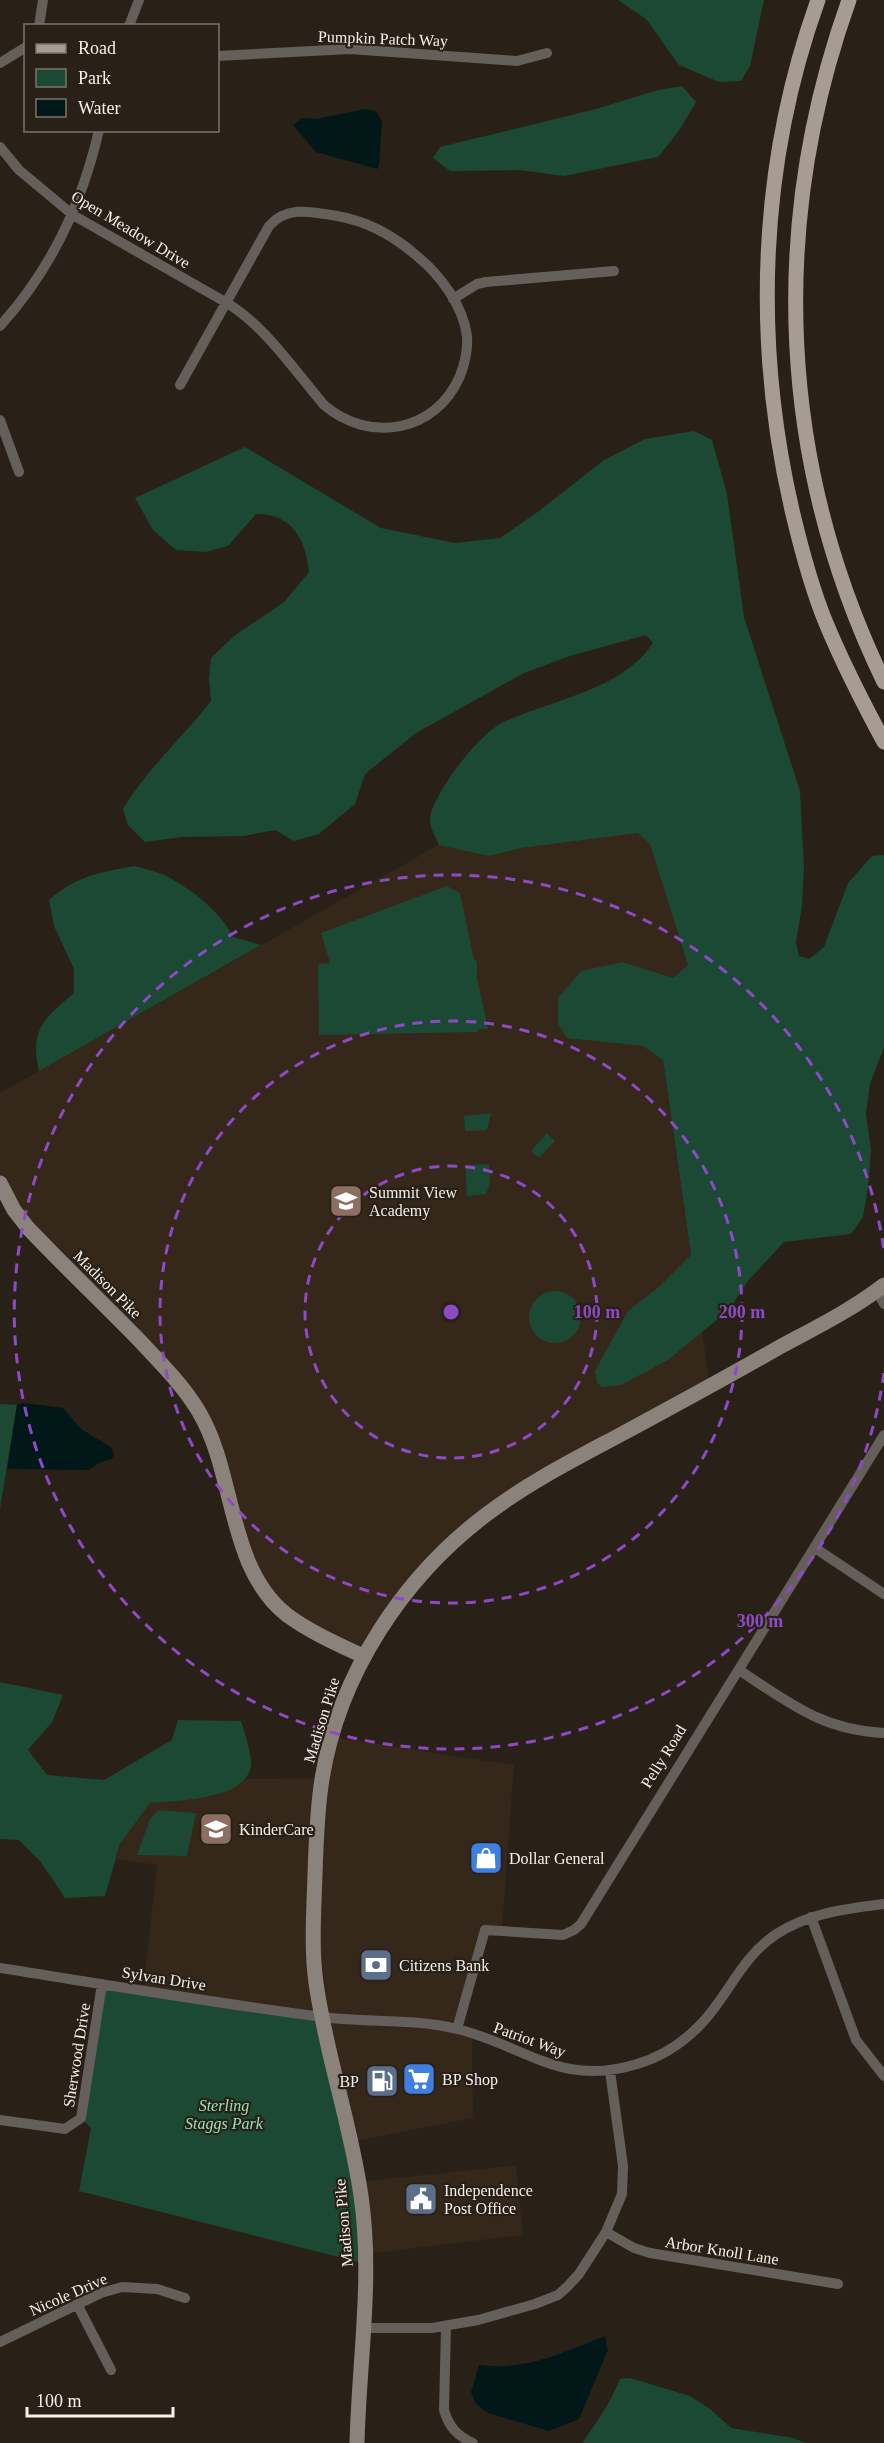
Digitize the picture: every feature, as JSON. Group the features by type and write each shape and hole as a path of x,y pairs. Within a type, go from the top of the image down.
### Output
{"main road":[{"path":"818,0 790,96 772,193 768,272 768,350 781,454 810,577 837,649 884,742"},
{"path":"849,0 832,46 805,162 796,253 796,339 800,391 820,507 851,608 884,682"},
{"name":"Madison Pike","path":"0,1183 14,1210 28,1228 177,1380 199,1411 219,1456 244,1551 261,1585 286,1614 326,1639 363,1656 331,1737 322,1778 313,1929 315,1974 362,2197 367,2254 357,2443"},
{"path":"363,1656 419,1577 491,1511 579,1456 881,1293"}],"street":[{"path":"39,24 43,0"},
{"path":"130,24 139,0"},
{"path":"0,63 24,48"},
{"name":"Pumpkin Patch Way","path":"219,56 350,49 517,61 547,53"},
{"path":"0,326 47,263 73,215 82,192 98,132"},
{"name":"Open Meadow Drive","path":"0,147 27,178 73,215 227,303 255,325 324,405 334,413 361,426 380,428 411,423 427,416 448,397 464,367 467,336 458,305 427,264 390,235 347,218 298,211 287,212 277,217 269,226 227,303"},
{"path":"453,298 477,284 486,282 614,271"},
{"path":"180,385 227,303"},
{"path":"0,420 19,472"},
{"name":"Pelly Road","path":"458,2029 485,1930 563,1935 580,1924 884,1435"},
{"path":"815,1548 884,1594"},
{"path":"740,1670 814,1718 842,1728 884,1733"},
{"name":"Patriot Way","path":"323,2017 458,2029 552,2066 577,2070 610,2071 637,2064 665,2052 686,2037 702,2023 756,1951 781,1931 811,1917 831,1911 884,1904"},
{"path":"811,1917 856,2040 884,2076"},
{"name":"Sylvan Drive","path":"0,1968 323,2017"},
{"name":"Sherwood Drive","path":"0,2120 65,2129 81,2118 102,1984"},
{"path":"362,2328 446,2327 535,2304 558,2295 579,2274 606,2232 616,2211 624,2183 610,2071"},
{"name":"Arbor Knoll Lane","path":"606,2232 633,2248 658,2255 838,2284"},
{"name":"Nicole Drive","path":"0,2342 101,2293 122,2287 157,2289 185,2298"},
{"path":"77,2304 111,2370"},
{"path":"446,2327 444,2410 448,2423 457,2434 473,2443"}],"shaded area":[{"name":"Summit View Academy","path":"629,737 704,974 655,1007 710,1386 472,1526 363,1656 326,1639 261,1585 199,1411 86,1287 0,1183 0,1093"},
{"path":"331,1737 514,1765 502,1930 488,1929 458,2029 472,2034 473,2118 351,2142 143,1990 157,1865 116,1859 120,1844 150,1803 218,1795 246,1779 322,1778"},
{"path":"516,2165 523,2235 367,2254 359,2182"}],"green space":[{"path":"618,0 764,0 750,66 741,81 719,82 679,65 646,19"},
{"path":"682,86 696,102 678,132 658,157 564,176 519,170 450,171 433,158 440,147 596,109 658,90"},
{"path":"694,431 712,440 727,494 744,617 800,791 804,866 802,905 796,942 799,956 809,959 824,947 848,883 872,856 884,855 884,1047 870,1084 866,1114 871,1150 863,1217 851,1234 784,1242 747,1282 729,1310 668,1360 621,1385 602,1387 597,1383 595,1371 628,1311 660,1286 691,1255 663,1060 643,1046 567,1038 558,1024 558,998 581,971 622,962 673,978 688,965 650,844 638,833 521,848 489,856 439,845 430,819 439,795 458,765 493,729 502,723 604,683 639,659 653,643 646,635 570,656 524,673 416,733 365,774 355,804 319,834 294,841 275,830 244,836 182,837 145,842 128,825 123,809 143,780 211,701 209,679 211,658 234,636 284,602 309,572 305,549 300,539 288,523 279,518 256,514 228,546 206,552 176,550 153,530 135,498 245,447 381,528 455,543 500,538 539,511 604,460 645,439"},
{"path":"135,866 166,876 183,886 216,913 233,937 261,945 39,1071 36,1057 38,1034 55,1010 74,993 74,969 54,926 49,900 69,885 89,876"},
{"path":"447,886 460,893 474,960 477,961 477,978 488,1029 478,1029 478,1032 319,1035 318,964 330,963 321,933"},
{"path":"491,1113 487,1130 465,1131 464,1116"},
{"path":"547,1133 555,1141 539,1158 531,1151"},
{"path":"489,1164 490,1183 486,1194 467,1196 465,1165"},
{"path":"555,1291 565,1293 573,1299 579,1307 581,1317 579,1327 573,1335 565,1341 555,1343 545,1341 537,1335 531,1327 529,1317 531,1307 537,1299 545,1293"},
{"path":"0,1404 17,1405 0,1509"},
{"path":"0,1682 63,1695 52,1722 28,1750 47,1775 104,1780 172,1740 178,1720 241,1721 250,1751 251,1767 246,1778 236,1787 223,1793 208,1797 150,1803 120,1844 105,1896 65,1898 40,1861 19,1840 0,1839"},
{"path":"158,1810 196,1813 187,1856 137,1855 150,1819"},
{"name":"Sterling Staggs Park","path":"102,1984 323,2017 366,2264 79,2191 91,2128 81,2118"},
{"path":"630,2378 690,2396 710,2409 731,2428 794,2438 805,2443 582,2443 608,2404 620,2379"}],"water":[{"path":"365,109 376,111 382,122 377,169 316,152 293,125 302,118 316,119"},
{"path":"24,1403 63,1408 81,1429 112,1448 114,1455 112,1459 101,1462 88,1470 7,1469 17,1405"},
{"path":"605,2336 608,2350 579,2419 549,2431 488,2413 476,2404 471,2392 479,2365 528,2363"}],"place":[{"name":"Summit View Academy","path":"346,1201"},
{"name":"KinderCare","path":"216,1829"},
{"name":"Dollar General","path":"486,1858"},
{"name":"Citizens Bank","path":"376,1965"},
{"name":"BP Shop","path":"419,2079"},
{"name":"BP","path":"382,2081"},
{"name":"Independence Post Office","path":"421,2199"}]}
